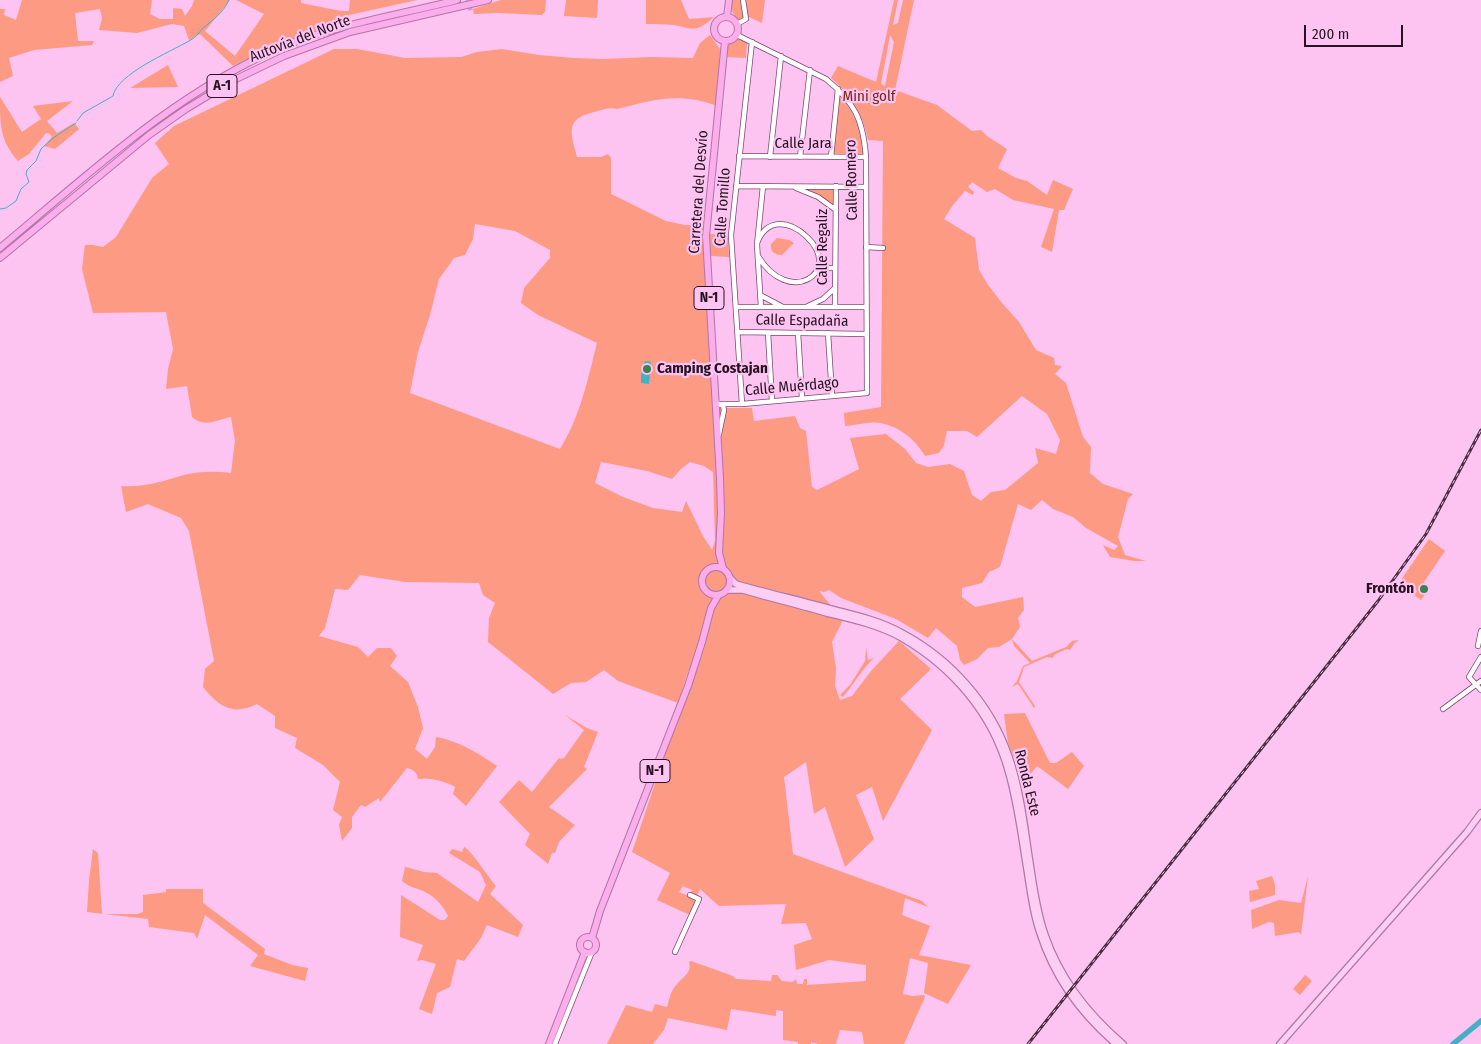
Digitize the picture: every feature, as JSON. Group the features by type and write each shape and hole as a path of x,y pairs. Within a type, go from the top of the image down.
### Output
{"highway":[{"name":"Autovía del Norte","path":"0,248 146,127 176,105 221,78 283,47 337,28 457,0"},
{"name":"Autovía del Norte","path":"0,258 149,135 180,112 234,80 284,56 350,32 488,0"},
{"path":"727,17 729,0"},
{"path":"720,18 734,19 738,24 737,35 732,40 718,39 715,35 714,26 720,18"},
{"name":"Carretera del Desvío","path":"722,568 719,553 721,513 717,404 706,236 725,41"},
{"name":"Carretera del Desvío","path":"712,567 719,553"},
{"path":"712,567 722,568"},
{"name":"N-1","path":"711,608 708,593 702,587 702,579 705,572 712,567"},
{"name":"N-1","path":"722,568 730,578"},
{"path":"728,590 730,578"},
{"name":"N-1","path":"592,938 698,656 711,608 718,596 728,590"},
{"path":"708,593 718,596"},
{"name":"N-1","path":"589,952 581,948 581,942 585,938 592,938"},
{"name":"N-1","path":"549,1044 589,952 596,945 592,938"}],"main road":[{"name":"Ronda Este","path":"730,578 736,584 864,618 902,632 945,663 966,683 994,723 1009,756 1018,787 1040,920 1050,948 1075,994 1092,1015 1123,1044"},
{"name":"Ronda Este","path":"728,590 743,590 874,626 900,637 922,651 944,667 964,687 990,726 1005,758 1013,788 1036,921 1052,964 1072,997 1088,1018 1116,1044"},
{"path":"1280,1044 1481,813"}],"street":[{"path":"738,24 746,19 743,0"},
{"name":"Calle Romero","path":"737,35 826,79 838,89 854,108 864,134 866,157 867,393"},
{"name":"Calle Tomillo","path":"742,404 731,235 752,42"},
{"path":"770,157 781,56"},
{"path":"800,156 810,70"},
{"path":"831,156 838,89"},
{"name":"Calle Jara","path":"739,156 866,157"},
{"path":"736,186 866,187"},
{"path":"761,307 757,243 763,186"},
{"path":"792,186 818,197 836,210"},
{"name":"Calle Regaliz","path":"835,307 836,186"},
{"path":"757,243 761,234 772,226 781,224 793,227 814,244 818,254 818,268 809,280 800,283 788,282 770,272 758,256"},
{"path":"866,247 882,248"},
{"path":"818,268 835,268"},
{"path":"804,308 823,299 835,288"},
{"path":"760,295 787,308"},
{"path":"736,307 866,308"},
{"name":"Calle Espadaña","path":"738,332 866,334"},
{"path":"768,333 772,401"},
{"path":"798,333 802,398"},
{"path":"828,333 832,395"},
{"name":"Calle Muérdago","path":"717,404 742,404 867,393"},
{"path":"1480,647 1481,631"},
{"path":"1481,657 1469,677 1481,690"},
{"path":"1443,709 1481,681"},
{"path":"675,952 699,899 690,894"},
{"path":"555,1044 589,952"}],"green space":[{"path":"22,0 152,0 150,14 160,19 173,19 173,8 182,9 185,16 194,0 230,0 205,31 235,56 264,14 236,0 301,0 301,3 349,11 350,0 417,0 349,15 350,21 290,40 233,66 200,34 189,40 184,26 172,24 137,33 99,30 102,18 100,9 75,13 78,41 94,41 92,45 34,50 9,58 13,76 0,82 0,9 5,9 4,15 16,20"},
{"path":"501,0 546,0 545,12 542,15 474,14 473,9"},
{"path":"566,0 598,0 597,18 564,16"},
{"path":"646,0 681,0 689,19 714,17 699,28 646,24"},
{"path":"732,0 765,0 762,23 749,17 738,20 733,13"},
{"name":"Mini golf","path":"894,0 898,0 893,25 898,23 903,0 914,0 895,90 937,105 972,131 981,130 1007,149 998,168 1016,178 1027,181 1047,195 1053,180 1073,189 1064,210 1059,210 1052,252 1041,247 1054,209 1013,200 995,189 987,192 972,182 968,187 974,192 973,195 965,191 944,219 975,238 979,270 988,285 1019,322 1036,350 1054,358 1055,365 1062,366 1055,374 1066,383 1083,437 1091,447 1090,473 1103,484 1133,494 1128,499 1118,537 1125,555 1146,561 1110,557 1103,545 1114,550 1118,546 1086,528 1073,517 1053,509 1042,500 1031,510 1018,504 1000,567 989,572 982,583 962,588 962,597 975,607 1023,597 1024,610 1018,618 1020,627 1012,639 999,647 988,648 977,659 964,665 960,660 957,646 936,628 928,638 896,619 841,598 829,590 819,591 843,620 832,642 836,668 835,686 840,700 852,696 871,671 899,641 931,669 900,699 932,730 883,821 872,787 856,795 874,839 845,867 825,807 814,814 806,762 784,777 793,854 922,901 928,907 905,898 902,915 930,926 919,955 971,965 948,1004 924,993 928,963 910,958 903,994 912,996 924,995 925,997 904,1044 864,1044 862,1032 840,1030 836,1044 811,1042 811,1044 798,1044 798,1042 783,1040 783,1011 776,1010 776,1016 731,1009 727,1030 668,1018 664,1030 653,1044 607,1044 626,1005 652,1012 655,1004 667,1007 673,990 688,973 689,962 691,961 733,976 736,979 771,981 772,975 777,975 782,981 793,982 796,979 797,984 803,984 804,979 807,979 807,985 866,981 866,965 829,960 796,970 794,945 812,939 806,923 781,924 786,904 719,906 700,889 697,896 691,893 692,890 683,886 679,892 697,901 690,915 657,900 670,873 632,852 699,652 688,672 678,703 618,681 604,670 586,682 571,683 553,694 488,642 489,618 495,603 483,595 479,583 405,582 360,575 348,590 335,589 325,628 319,636 358,647 368,657 377,648 391,648 397,656 390,666 408,682 418,707 423,728 415,749 427,759 435,747 436,737 475,752 497,766 466,806 453,794 455,787 437,780 418,779 415,772 407,768 380,802 379,798 365,807 361,805 352,817 352,828 342,841 339,825 342,817 333,810 340,782 323,765 295,748 297,738 275,728 275,716 257,704 241,709 227,708 215,700 203,687 205,669 214,661 189,531 181,518 148,504 126,512 121,486 145,485 196,473 231,473 235,441 231,417 206,423 201,422 192,417 187,386 166,389 173,349 166,312 93,313 82,269 85,245 103,247 116,237 152,178 169,164 155,143 174,126 334,49 357,49 405,58 461,57 477,52 502,49 574,58 693,58 700,43 710,35 720,49 718,106 692,99 679,98 643,102 617,109 606,109 584,115 578,119 572,128 572,134 577,157 601,157 608,154 611,158 611,194 666,221 685,225 707,226 719,408 752,408 754,421 795,416 800,428 806,431 812,487 817,490 859,469 850,438 886,434 905,449 916,463 928,467 950,464 964,471 972,495 981,501 991,492 1005,490 1038,463 1035,448 1056,454 1060,440 1047,414 1022,396 977,437 967,431 947,431 944,445 939,453 925,456 907,435 888,425 873,422 845,426 844,413 881,407 883,141 868,140 863,122 855,106 845,91 831,78 838,66 876,82","holes":["890,35 894,42 885,86 881,84","475,224 515,231 550,250 550,258 524,288 521,303 538,315 597,343 578,411 560,449 410,393 418,352 439,279 454,258 465,255 473,239","601,462 647,471 672,479 690,462 704,466 713,472 715,541 712,550 686,501 682,512 653,508 623,497 595,483"]},
{"path":"739,38 747,43 746,58 727,57 728,45"},
{"path":"168,65 178,87 130,88"},
{"path":"839,94 857,122 862,138 863,154 833,154"},
{"path":"0,97 22,132 41,119 33,106 73,101 47,121 57,133 74,123 79,129 55,149 44,146 52,137 46,133 29,154 18,161 4,139 2,132"},
{"path":"805,188 834,188 834,206 833,206"},
{"path":"709,234 728,235 729,257 710,256"},
{"path":"777,238 794,243 782,255 772,251 771,244"},
{"path":"1429,539 1445,551 1424,582 1430,587 1421,600 1414,595 1417,591 1401,580"},
{"path":"1012,639 1032,661 1066,647 1072,641 1079,640 1070,650 1067,649 1054,655 1053,658 1047,657 1024,667 1019,682 1035,706 1034,708 1018,684 1012,687 1017,681 1023,666 1030,663 1014,646"},
{"path":"866,647 868,660 874,658 843,697 840,695 850,685 865,661"},
{"path":"1025,713 1050,763 1056,763 1072,752 1084,766 1068,789 1037,766 1024,782 1008,743 1004,714"},
{"path":"565,715 598,732 584,767 587,769 549,807 575,825 559,842 548,864 525,845 530,834 499,802 519,780 532,792 559,758 564,758 584,730"},
{"path":"464,847 496,886 490,894 523,925 518,937 487,925 481,938 464,961 457,959 450,987 437,993 432,1014 419,1009 436,964 422,960 417,961 423,945 400,937 401,895 440,920 445,920 448,916 433,897 402,881 405,867 437,873 478,902 486,885 480,872 449,853 452,849 462,852"},
{"path":"93,849 98,853 102,914 87,912"},
{"path":"1272,876 1275,885 1275,895 1250,902 1249,891 1259,889 1256,881"},
{"path":"1308,876 1301,935 1299,932 1275,936 1274,923 1269,922 1252,929 1251,910 1279,900 1301,903"},
{"path":"166,889 203,889 203,903 265,949 264,954 292,965 308,968 305,981 250,966 258,955 205,915 197,939 194,933 149,927 148,919 104,914 137,914 143,912 143,895 166,892"},
{"path":"1305,975 1312,981 1300,995 1293,989"}],"water":[{"name":"Camping Costajan","path":"645,361 651,362 649,384 641,383"}],"waterway":[{"path":"77,121 83,113 113,96 124,80 145,64 193,38 221,12 229,0"},
{"path":"0,209 6,208 16,201 21,189 29,182 26,174 27,170 36,161 41,149 53,138 76,123"},
{"path":"1453,1044 1481,1021"}],"tunnel":[{"path":"467,0 471,11"}],"railway":[{"path":"1028,1044 1378,601 1426,534 1481,430"}],"place":[{"name":"Camping Costajan","path":"647,369"},
{"name":"Frontón","path":"1424,589"}]}
